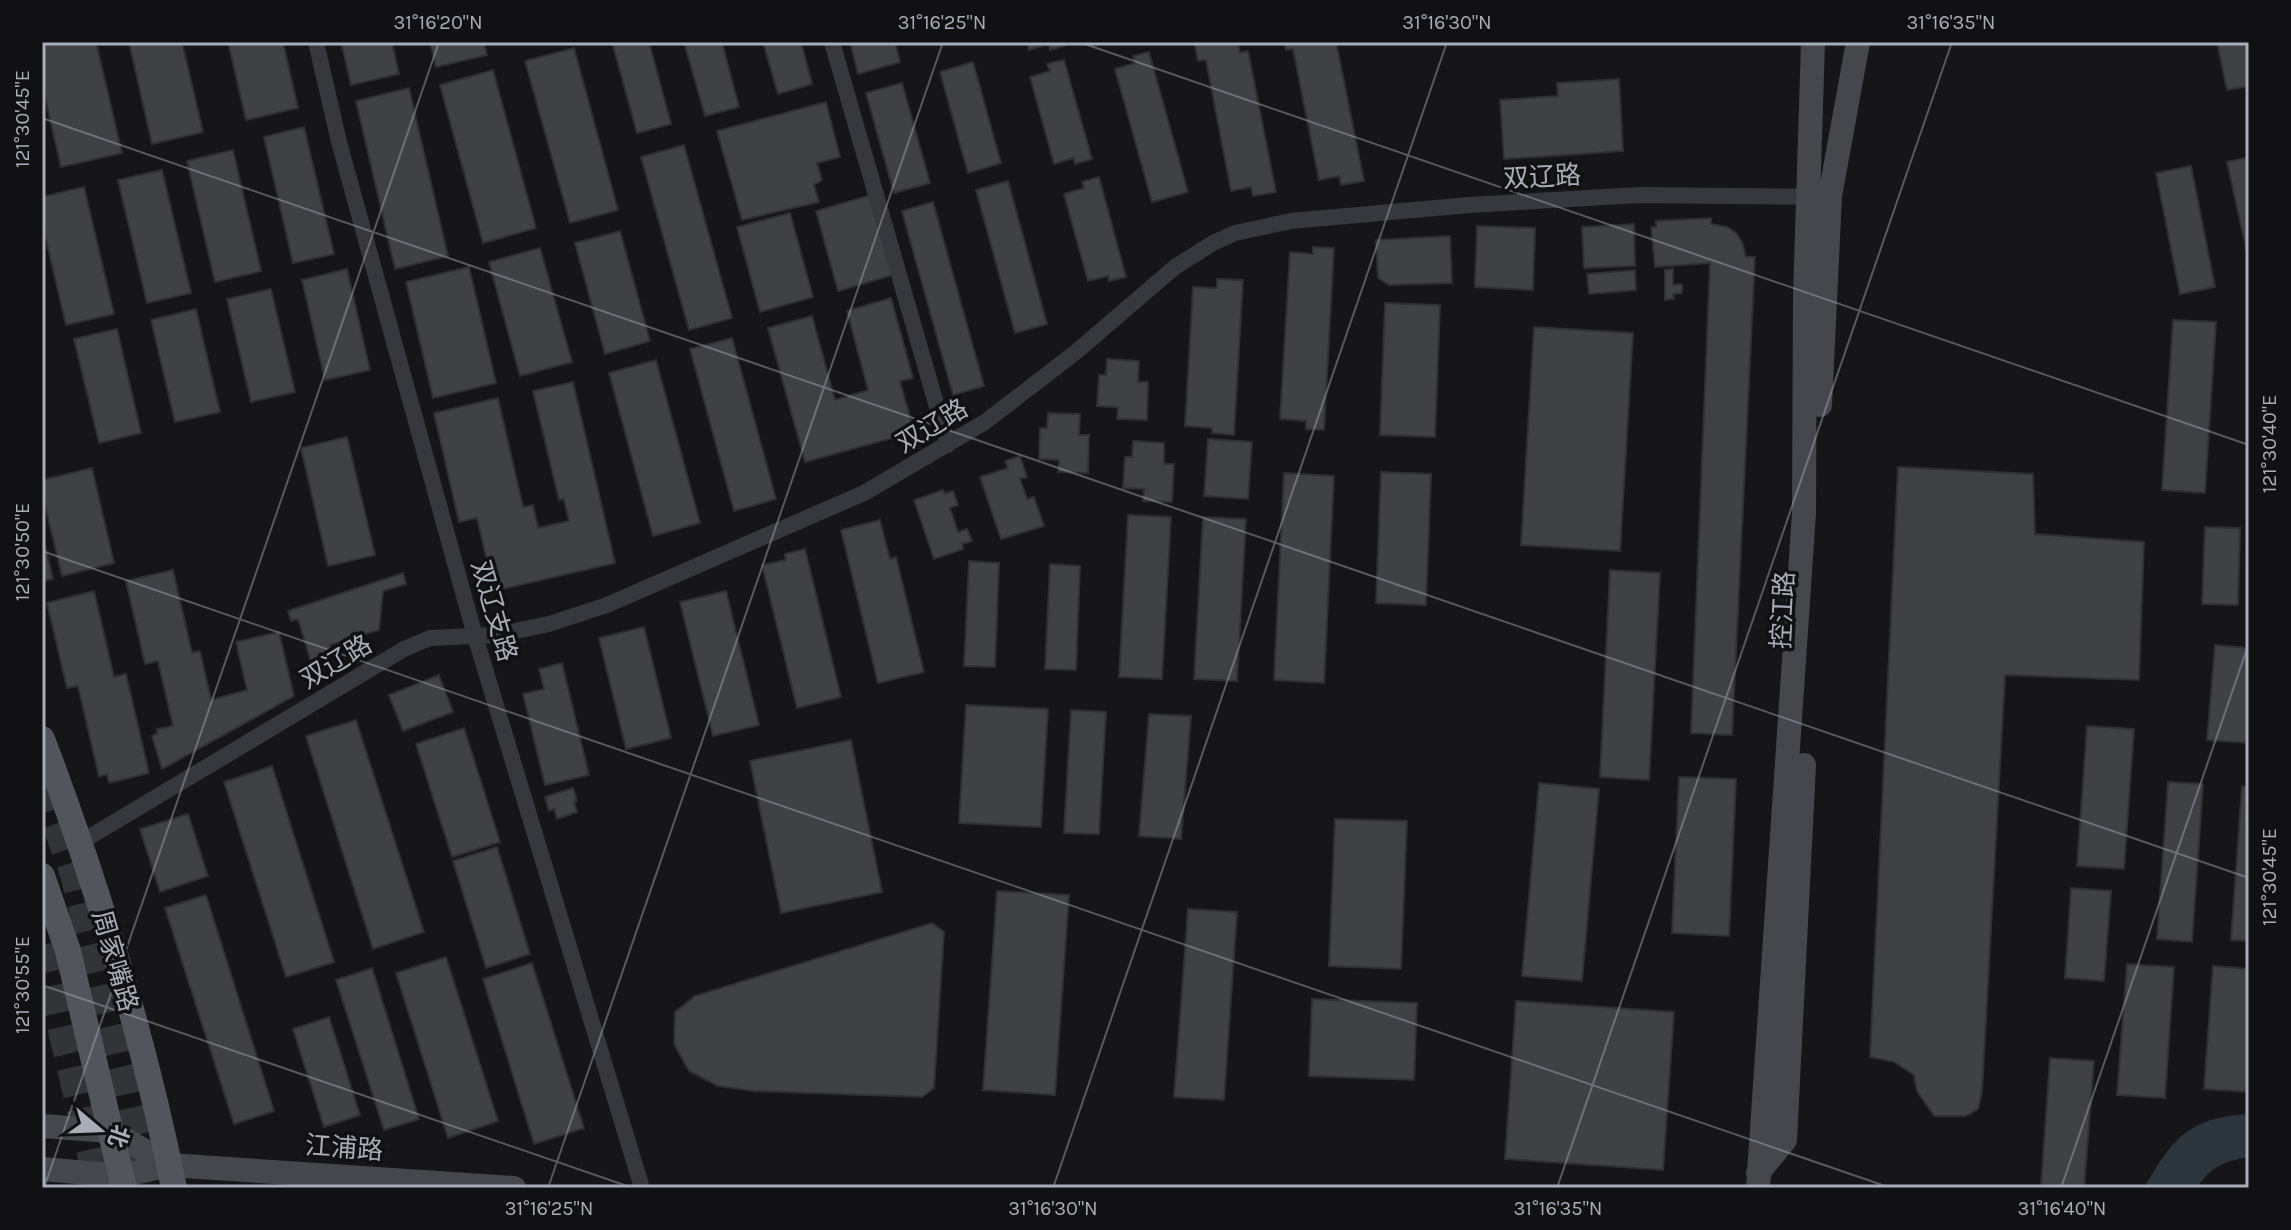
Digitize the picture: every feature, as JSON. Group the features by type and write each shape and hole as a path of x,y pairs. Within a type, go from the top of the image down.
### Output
{"main road":[{"name":"控江路","path":"1813,42 1820,197"},
{"name":"控江路","path":"1758,1180 1803,529 1805,297 1820,197 1858,42"},
{"name":"周家嘴路","path":"42,739 81,842 149,1077 172,1176"},
{"name":"周家嘴路","path":"42,876 68,951 122,1182"},
{"name":"江浦路","path":"42,1126 111,1131 172,1176"},
{"name":"江浦路","path":"42,1169 122,1182 172,1176 514,1188"}],"street":[{"name":"双辽支路","path":"316,42 339,142 475,636 642,1188"},
{"path":"832,42 948,445"},
{"name":"双辽路","path":"81,842 404,649 430,638 496,635 549,624 607,605 864,493 985,422 1175,267 1235,233 1291,221 1484,204 1639,195 1820,197"}],"shaded area":[{"path":"2249,1114 2249,1157 2219,1166 2197,1188 2144,1188 2164,1155 2185,1133 2211,1120"}],"building":[{"path":"96,42 122,153 61,167 42,84 42,43"},
{"path":"129,42 182,42 203,132 152,144"},
{"path":"228,42 283,42 298,108 246,120"},
{"path":"341,42 392,42 399,74 351,85"},
{"path":"430,42 484,42 487,55 436,67"},
{"path":"612,42 649,42 671,124 637,133"},
{"path":"684,42 722,42 739,107 705,116"},
{"path":"763,42 801,42 812,84 778,94"},
{"path":"850,42 895,42 900,62 858,74"},
{"path":"1027,42 1066,42 1067,45 1050,50 1049,44 1029,50"},
{"path":"1194,42 1238,42 1240,53 1248,51 1276,192 1253,196 1251,187 1231,191 1206,60 1198,61"},
{"path":"1284,42 1336,42 1364,181 1341,185 1339,176 1319,180 1293,49 1286,50"},
{"path":"2217,42 2249,42 2249,86 2227,90"},
{"path":"574,48 618,210 570,223 525,61"},
{"path":"1149,52 1188,192 1152,202 1115,69 1135,63 1133,56"},
{"path":"1064,60 1092,159 1075,164 1073,158 1054,164 1030,77 1050,71 1047,64"},
{"path":"973,62 1001,163 968,173 940,72"},
{"path":"493,70 536,228 483,243 440,85"},
{"path":"1619,79 1623,151 1504,159 1500,100 1558,96 1557,83"},
{"path":"902,83 930,183 894,193 866,93"},
{"path":"409,88 448,256 395,269 356,101"},
{"path":"826,102 840,157 817,163 822,180 814,185 819,202 742,220 717,131"},
{"path":"304,127 334,254 293,263 264,137"},
{"path":"684,145 732,318 689,330 641,157"},
{"path":"233,150 261,271 215,282 187,161"},
{"path":"2249,157 2249,262 2227,162"},
{"path":"2191,166 2215,287 2180,294 2156,173"},
{"path":"162,170 191,293 147,303 118,180"},
{"path":"1099,177 1126,277 1109,281 1108,276 1088,281 1064,194 1084,188 1082,182"},
{"path":"1008,181 1047,324 1015,333 976,190"},
{"path":"84,187 114,314 66,325 42,222 42,197"},
{"path":"871,195 893,275 838,291 816,211"},
{"path":"933,202 984,386 953,395 902,211"},
{"path":"790,213 813,297 760,312 737,227"},
{"path":"1711,218 1711,224 1727,227 1736,233 1746,257 1755,257 1732,735 1691,733 1710,263 1655,267 1651,227 1656,227 1656,221"},
{"path":"1634,224 1635,266 1584,268 1582,227"},
{"path":"1477,226 1535,228 1533,290 1475,287"},
{"path":"620,231 650,341 605,354 575,243"},
{"path":"1450,236 1452,283 1389,285 1378,278 1376,240"},
{"path":"1313,247 1334,248 1324,430 1306,429 1306,421 1280,419 1290,252 1313,254"},
{"path":"540,248 572,362 520,376 489,262"},
{"path":"469,267 496,383 433,398 406,282"},
{"path":"347,269 370,370 325,380 302,280"},
{"path":"1673,269 1673,285 1682,284 1682,293 1673,294 1674,299 1665,300 1665,270"},
{"path":"1635,270 1636,290 1589,294 1587,274"},
{"path":"1217,279 1243,280 1234,435 1212,433 1212,428 1185,426 1193,287 1217,288"},
{"path":"271,289 295,392 251,402 227,299"},
{"path":"891,298 913,378 900,381 914,432 805,462 768,328 812,316 835,400 868,390 847,311"},
{"path":"1385,303 1440,305 1435,437 1380,435"},
{"path":"196,309 220,412 175,422 151,320"},
{"path":"2173,320 2216,322 2205,493 2162,490"},
{"path":"1534,327 1633,333 1620,551 1521,545"},
{"path":"117,329 141,433 99,443 74,339"},
{"path":"732,338 776,499 734,511 690,349"},
{"path":"1107,359 1139,361 1138,382 1148,382 1147,420 1117,419 1118,407 1097,406 1099,375 1106,375"},
{"path":"656,360 700,523 653,536 609,373"},
{"path":"573,382 615,563 494,591 477,518 459,522 434,413 498,398 523,507 533,505 538,528 569,521 564,499 559,500 533,391"},
{"path":"1048,413 1080,414 1079,435 1089,435 1088,473 1058,472 1059,460 1039,459 1040,428 1047,428"},
{"path":"347,437 375,555 328,566 301,448"},
{"path":"1208,439 1252,442 1248,499 1204,496"},
{"path":"1133,441 1164,443 1164,464 1174,464 1172,502 1143,501 1144,489 1123,488 1125,457 1132,457"},
{"path":"1020,456 1027,477 1020,479 1027,499 1034,497 1044,526 1001,539 980,477 1008,468 1005,461"},
{"path":"1898,467 2033,474 2035,534 2144,542 2139,680 2005,675 1982,1091 1978,1109 1966,1116 1934,1116 1917,1091 1914,1075 1894,1062 1870,1057"},
{"path":"92,468 114,563 62,576 42,493 42,480"},
{"path":"1381,472 1431,474 1426,605 1376,603"},
{"path":"1284,473 1334,476 1324,683 1274,680"},
{"path":"943,490 945,494 953,491 958,505 950,508 958,532 967,529 972,541 962,544 963,549 934,559 914,500"},
{"path":"1128,515 1171,517 1162,679 1119,677"},
{"path":"1203,517 1246,519 1237,681 1194,679"},
{"path":"880,520 890,559 896,557 924,672 878,683 841,530"},
{"path":"2205,527 2240,528 2238,605 2202,604"},
{"path":"42,533 53,579 42,581"},
{"path":"805,549 841,697 797,708 762,565 786,560 785,554"},
{"path":"969,561 999,563 995,667 964,666"},
{"path":"1050,564 1080,566 1076,670 1045,669"},
{"path":"173,570 192,653 200,651 211,700 247,690 236,642 279,632 294,696 162,769 152,736 158,733 157,729 173,726 158,661 145,664 126,581"},
{"path":"1610,570 1660,573 1649,780 1600,777"},
{"path":"403,573 406,584 383,591 379,630 330,645 334,655 311,662 298,619 291,621 288,611"},
{"path":"94,591 114,677 126,674 149,773 109,783 107,774 99,777 78,686 67,688 47,603"},
{"path":"726,591 759,725 713,736 680,602"},
{"path":"644,627 671,738 626,749 599,638"},
{"path":"2215,645 2249,648 2249,743 2207,740"},
{"path":"562,663 589,775 545,785 523,694 544,689 539,669"},
{"path":"439,675 453,712 403,731 389,695"},
{"path":"966,705 1048,709 1041,827 959,823"},
{"path":"1071,710 1106,712 1099,834 1064,833"},
{"path":"1149,714 1191,716 1181,839 1139,836"},
{"path":"356,720 424,932 373,949 306,736"},
{"path":"2087,726 2134,729 2124,869 2077,866"},
{"path":"464,728 500,842 452,857 416,744"},
{"path":"851,740 882,892 781,913 750,761"},
{"path":"272,766 334,962 286,977 224,782"},
{"path":"1679,777 1736,779 1729,936 1672,933"},
{"path":"2168,782 2203,784 2192,942 2157,939"},
{"path":"1539,783 1599,789 1582,981 1522,976"},
{"path":"2242,786 2249,787 2249,941 2231,940"},
{"path":"573,788 577,812 557,819 554,809 549,811 545,797"},
{"path":"188,814 208,876 160,892 140,829"},
{"path":"1335,819 1407,821 1401,969 1329,966"},
{"path":"497,847 530,954 486,968 453,861"},
{"path":"2071,888 2111,891 2104,981 2065,978"},
{"path":"997,891 1069,895 1055,1095 983,1090"},
{"path":"206,895 274,1111 234,1124 165,908"},
{"path":"1188,909 1237,912 1224,1100 1174,1097"},
{"path":"932,923 944,932 934,1088 922,1097 754,1091 718,1086 689,1071 674,1044 675,1012 695,996"},
{"path":"446,957 498,1121 448,1138 396,973"},
{"path":"532,963 584,1128 534,1144 483,979"},
{"path":"2127,964 2174,967 2165,1098 2117,1095"},
{"path":"2213,966 2249,969 2249,1092 2204,1089"},
{"path":"372,968 419,1119 384,1130 336,980"},
{"path":"1312,999 1417,1003 1414,1080 1309,1076"},
{"path":"1516,1001 1674,1012 1663,1170 1505,1159"},
{"path":"329,1017 360,1115 324,1127 293,1029"},
{"path":"2050,1058 2094,1061 2084,1188 2041,1186"}],"tunnel":[{"path":"42,784 74,874 151,1188"},
{"path":"42,945 99,1188"}]}
